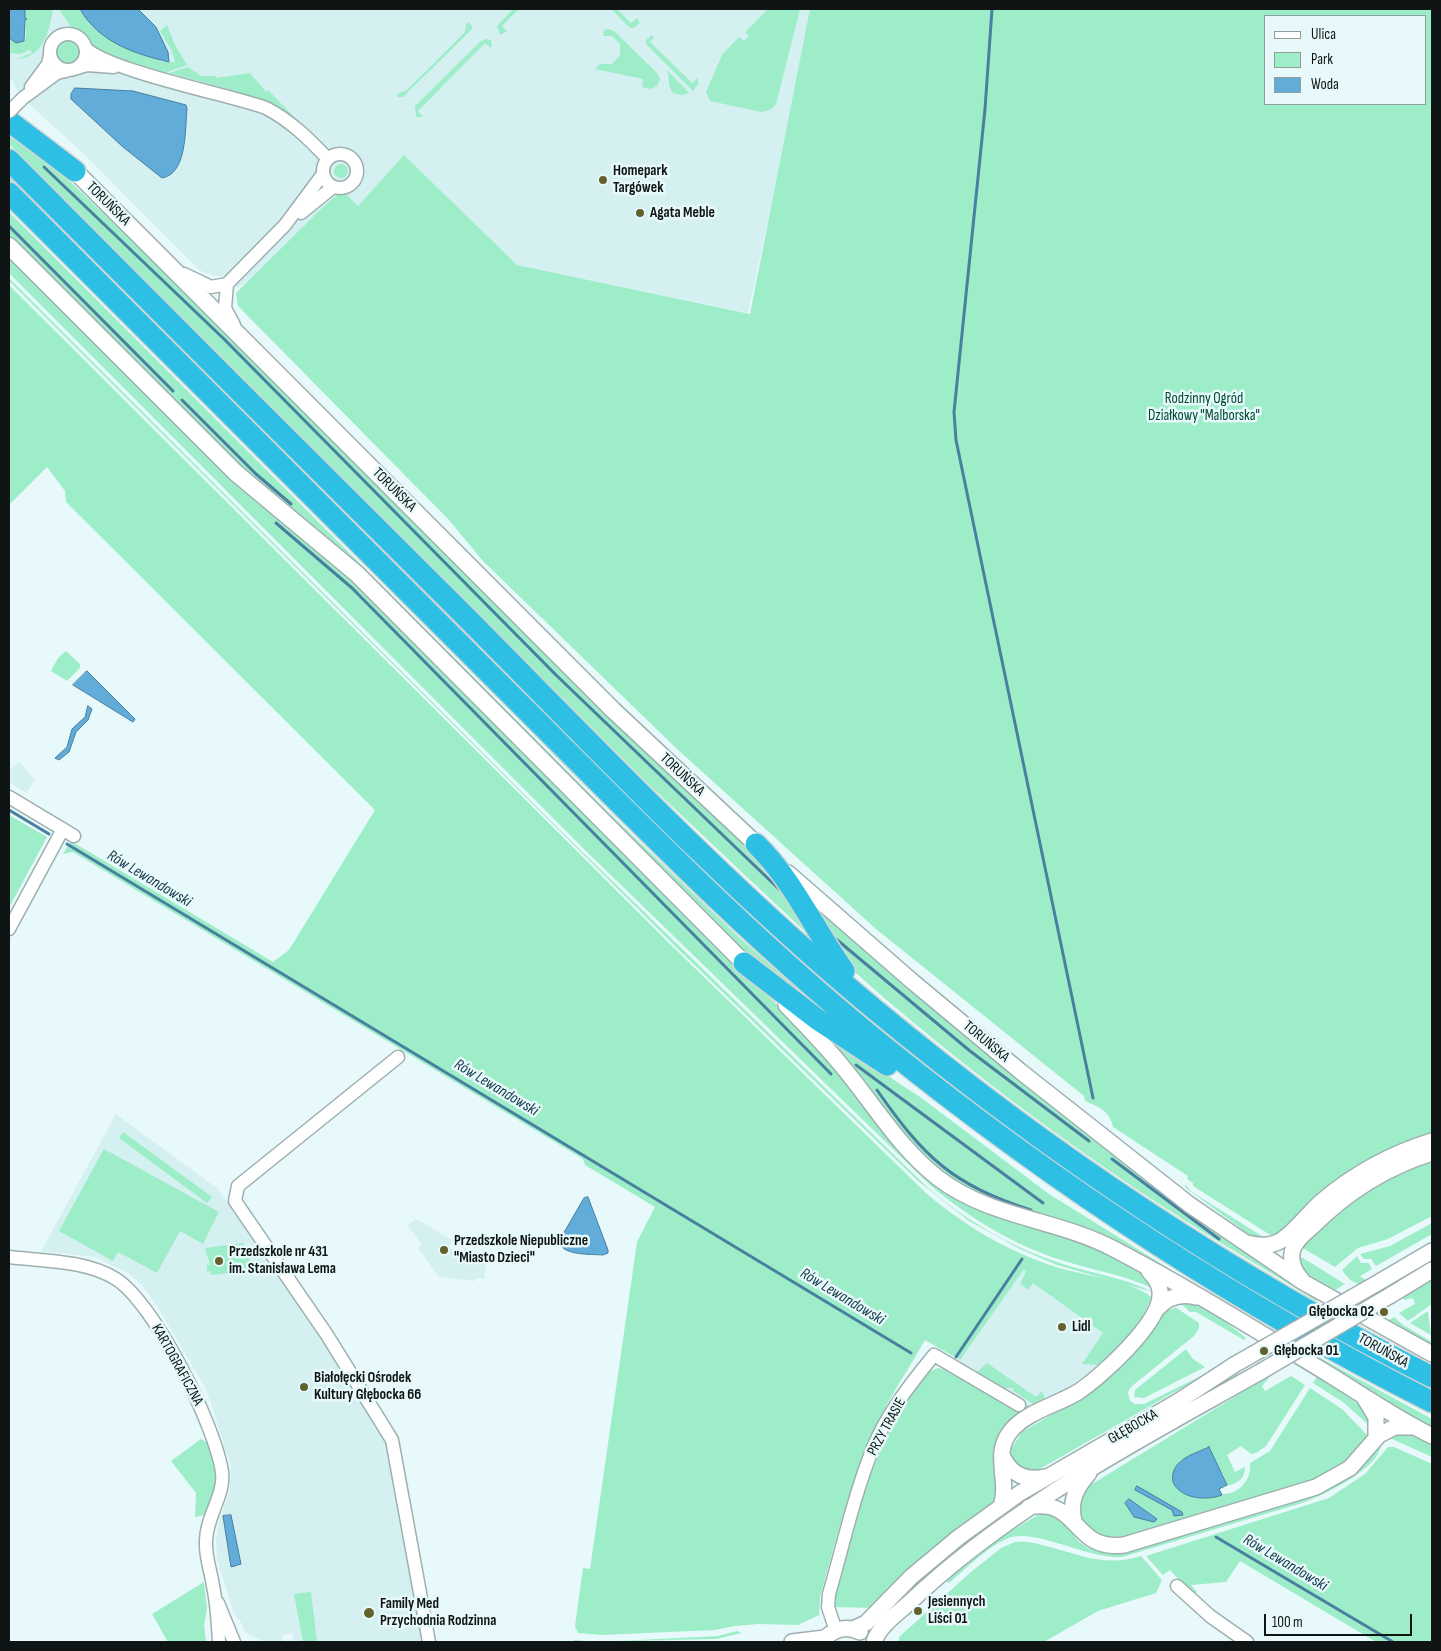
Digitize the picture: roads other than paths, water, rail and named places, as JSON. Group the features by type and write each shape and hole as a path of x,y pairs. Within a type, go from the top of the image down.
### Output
{"highway":[{"path":"9,121 75,170"},
{"name":"TORUŃSKA","path":"9,160 693,846 871,1006 1038,1136 1162,1221 1260,1283 1432,1377"},
{"name":"TORUŃSKA","path":"9,194 660,843 772,949 859,1026 950,1099 1024,1154 1150,1241 1247,1301 1432,1402"},
{"path":"756,844 785,878 826,946 871,1006"},
{"path":"744,963 817,1019 900,1073 950,1099"}],"main road":[{"name":"TORUŃSKA","path":"16,101 75,170 613,710 756,844"},
{"path":"9,246 236,473 357,574 744,963"}],"street":[{"path":"9,112 16,101 48,64 53,42 63,35 70,34 78,37 85,47 94,54 128,68 249,102 275,112 299,129 328,159"},
{"path":"50,55 57,67 72,69 84,60 85,47"},
{"path":"16,101 57,73 87,65 128,68"},
{"path":"335,155 345,155 352,159 356,168 356,176 352,184 343,188 333,187 326,182 323,174 324,166 328,159 335,155"},
{"path":"285,225 323,174"},
{"path":"169,264 205,285 211,287 227,284 285,225 333,187"},
{"path":"227,284 225,308 244,339"},
{"path":"9,797 74,836"},
{"path":"9,929 63,829"},
{"name":"TORUŃSKA","path":"756,844 906,975 1020,1071 1190,1205 1303,1282 1432,1354"},
{"path":"744,963 848,1073 909,1152 940,1179 981,1204 1082,1234 1140,1263 1363,1398 1432,1436"},
{"path":"398,1057 238,1186 235,1201 327,1335 392,1440 429,1642"},
{"path":"1242,1242 1268,1245 1281,1241 1320,1203 1351,1180 1400,1152 1432,1141"},
{"path":"1303,1282 1293,1268 1292,1254 1296,1244 1306,1232 1329,1210 1361,1186 1397,1167 1432,1152"},
{"name":"GŁĘBOCKA","path":"853,1629 864,1624 917,1572 959,1537 1001,1506 1177,1402 1234,1365 1432,1251"},
{"name":"KARTOGRAFICZNA","path":"9,1257 80,1266 115,1278 130,1290 155,1325 200,1405 222,1474 220,1491 208,1524 206,1541 215,1598 219,1642"},
{"path":"1140,1263 1154,1276 1159,1285 1161,1294 1157,1310"},
{"name":"GŁĘBOCKA","path":"874,1642 881,1630 970,1548 1027,1508 1432,1270"},
{"path":"1001,1506 1005,1483 1001,1453 1004,1442 1013,1428 1092,1382 1133,1343 1157,1310 1167,1300 1178,1296 1191,1296 1202,1300"},
{"name":"PRZY TRASIE","path":"828,1637 829,1594 860,1484 873,1446 920,1372 934,1356 1019,1405"},
{"path":"1363,1398 1374,1412 1377,1425 1376,1437"},
{"path":"1027,1508 1041,1506 1056,1508 1074,1521 1083,1534 1096,1542 1112,1546 1131,1543 1295,1495 1324,1484 1356,1462 1376,1437 1395,1427 1407,1426 1416,1428"},
{"path":"1001,1453 1009,1468 1022,1476 1039,1478 1056,1473"},
{"path":"1074,1521 1071,1504 1074,1494 1093,1469"},
{"path":"1178,1586 1210,1616 1247,1642"},
{"name":"KARTOGRAFICZNA","path":"215,1598 232,1640"},
{"path":"792,1642 828,1637 853,1629 864,1635 870,1642"}],"water":[{"path":"9,9 25,9 25,18 27,19 25,20 24,41 16,43 9,38"},
{"path":"80,9 138,9 156,27 168,52 169,62 143,55 118,45 97,30"},
{"path":"75,88 133,91 186,105 185,139 176,168 170,175 162,178 123,147 71,99 71,94"},
{"path":"87,671 135,719 133,722 73,685"},
{"path":"88,706 92,709 88,720 76,732 69,752 59,760 55,758 67,747 72,729 85,717"},
{"path":"588,1197 608,1250 608,1253 603,1255 571,1252 561,1246 559,1241 584,1198"},
{"path":"1209,1447 1227,1485 1219,1489 1222,1495 1209,1498 1194,1497 1176,1488 1173,1482 1173,1474 1179,1463 1190,1455"},
{"path":"1137,1486 1182,1512 1183,1515 1174,1516 1172,1510 1135,1490"},
{"path":"1129,1499 1157,1519 1154,1522 1134,1517 1125,1503"},
{"path":"231,1515 241,1564 231,1567 223,1516"}],"waterway":[{"path":"992,9 985,109 954,412 956,440 1093,1098"},
{"path":"44,167 224,339 556,675 780,890"},
{"path":"9,226 173,391"},
{"path":"182,400 256,474 291,504"},
{"path":"276,523 352,588 831,1074"},
{"name":"Rów Lewandowski","path":"9,810 49,834"},
{"name":"Rów Lewandowski","path":"67,844 911,1353"},
{"path":"836,939 970,1051 1089,1141"},
{"path":"856,1065 1043,1203"},
{"path":"877,1090 925,1151 942,1166 980,1190 1031,1210"},
{"path":"1112,1159 1219,1239"},
{"path":"956,1357 1022,1259"},
{"name":"Rów Lewandowski","path":"1216,1537 1393,1642"}],"place":[{"name":"Homepark Targówek","path":"603,180"},
{"name":"Agata Meble","path":"640,213"},
{"name":"Przedszkole Niepubliczne \"Miasto Dzieci\"","path":"444,1250"},
{"name":"Przedszkole nr 431 im. Stanisława Lema","path":"219,1261"},
{"name":"Głębocka 02","path":"1384,1312"},
{"name":"Lidl","path":"1062,1327"},
{"name":"Głębocka 01","path":"1264,1351"},
{"name":"Białołęcki Ośrodek Kultury Głębocka 66","path":"304,1387"},
{"name":"Jesiennych Liści 01","path":"918,1611"},
{"name":"Family Med Przychodnia Rodzinna","path":"369,1613"}],"park label":[{"name":"Rodzinny Ogród Działkowy \"Malborska\"","path":"1204,408"}]}
